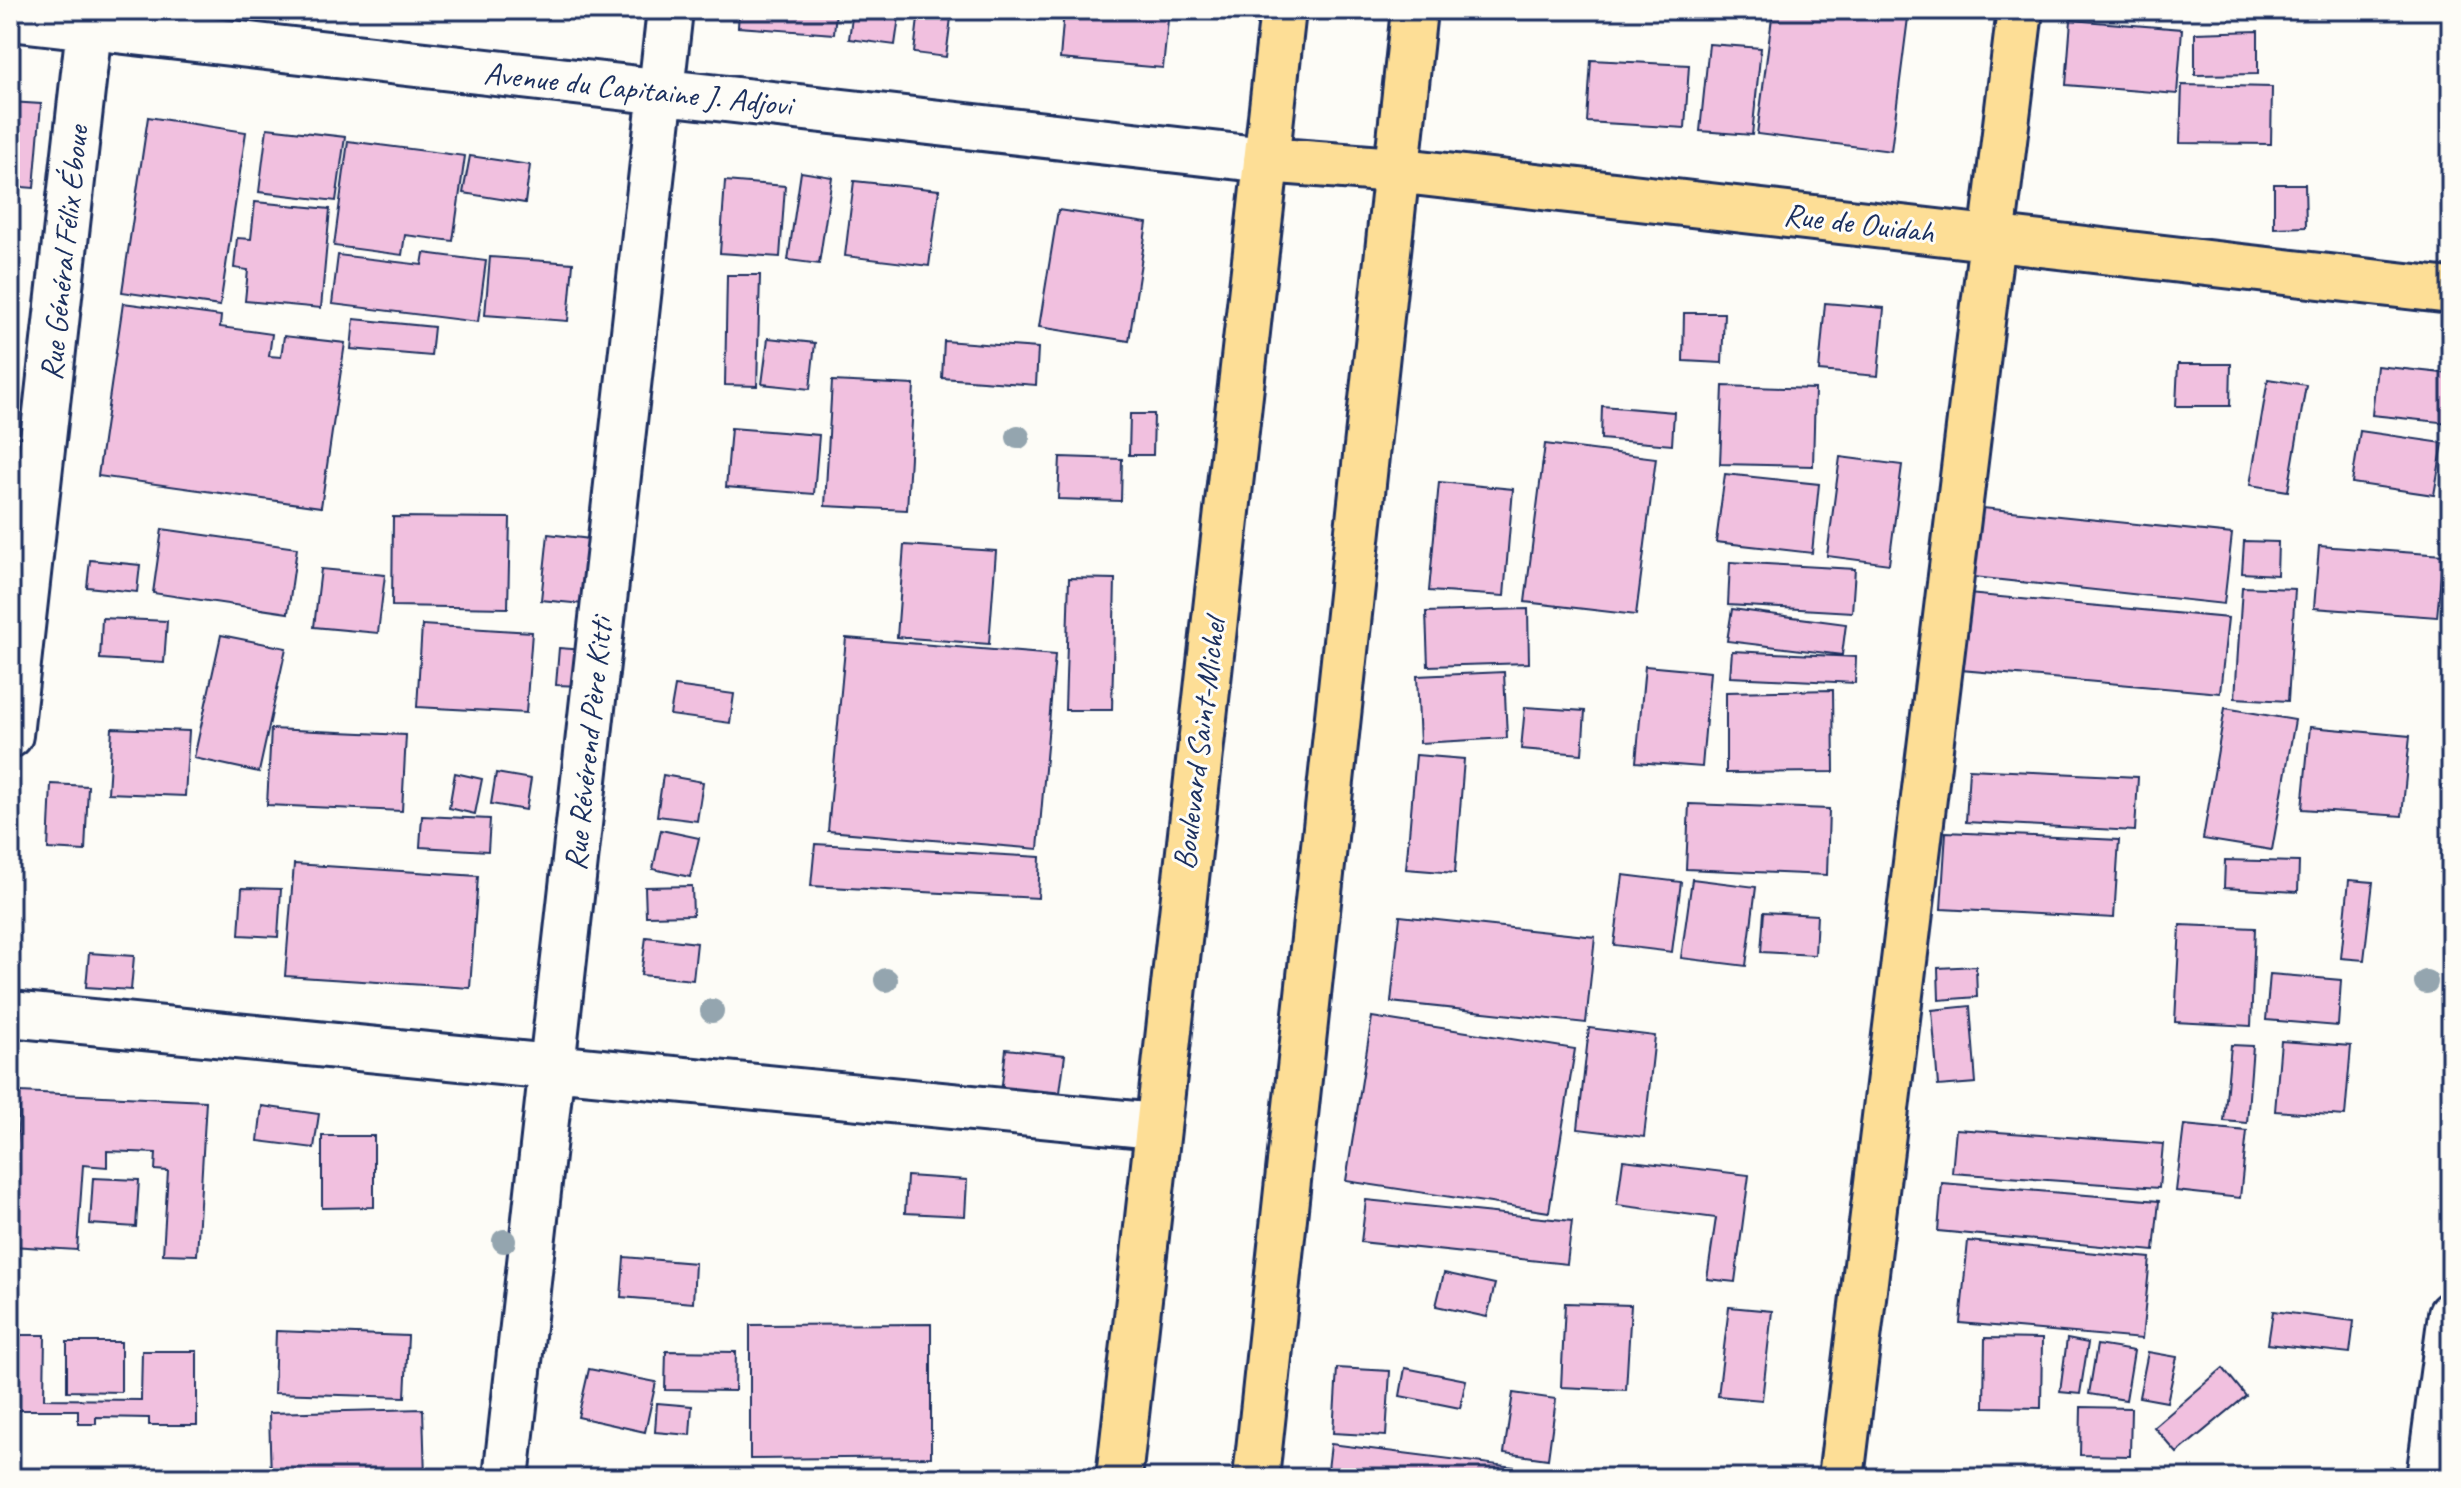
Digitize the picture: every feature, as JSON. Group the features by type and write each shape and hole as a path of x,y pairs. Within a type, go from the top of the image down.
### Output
{"main road":[{"name":"Boulevard Saint-Michel","path":"1119,1478 1155,1126 1283,10"},
{"path":"1256,1478 1414,10"},
{"path":"1841,1478 2020,10"},
{"name":"Rue de Ouidah","path":"1266,160 1395,170 2451,291"}],"street":[{"name":"Rue Révérend Père Kitti","path":"506,1478 670,10"},
{"name":"Avenue du Capitaine J. Adjovi","path":"10,18 90,18 661,91 1266,160"},
{"name":"Rue Général Félix Éboue","path":"10,735 90,18"},
{"path":"10,1014 1155,1126"},
{"path":"2429,1478 2451,1314"}],"building":[{"path":"739,10 836,10 834,34 738,27"},
{"path":"853,10 900,10 895,45 849,39"},
{"path":"919,10 952,10 946,57 914,53"},
{"path":"1064,10 1169,10 1163,68 1060,59"},
{"path":"1773,10 1909,10 1891,151 1757,134"},
{"path":"2071,20 2182,29 2177,94 2066,85"},
{"path":"2258,31 2258,74 2195,75 2195,33"},
{"path":"1709,44 1761,48 1752,135 1700,131"},
{"path":"1591,60 1689,65 1685,128 1587,122"},
{"path":"2182,85 2272,87 2271,144 2180,143"},
{"path":"10,102 41,104 34,188 10,186"},
{"path":"148,117 246,132 220,306 122,292"},
{"path":"267,128 345,137 336,201 259,192"},
{"path":"348,141 465,156 453,241 405,235 402,255 334,246"},
{"path":"470,156 530,165 525,203 463,193"},
{"path":"801,172 832,177 819,264 788,260"},
{"path":"725,181 785,186 780,257 720,253"},
{"path":"854,181 939,190 929,266 845,256"},
{"path":"2274,184 2305,184 2306,227 2274,228"},
{"path":"255,202 330,209 321,308 245,301 248,270 234,268 237,238 251,239"},
{"path":"1058,210 1147,223 1129,341 1039,327"},
{"path":"424,253 486,261 478,322 332,304 338,255 422,265"},
{"path":"490,257 573,263 568,321 485,315"},
{"path":"727,275 760,275 757,386 725,385"},
{"path":"123,303 221,316 220,327 272,334 269,356 281,357 284,336 345,343 321,507 98,476"},
{"path":"1825,303 1884,308 1878,376 1819,371"},
{"path":"1684,313 1724,313 1722,363 1683,361"},
{"path":"354,319 434,327 431,356 351,349"},
{"path":"768,338 815,343 810,389 762,384"},
{"path":"944,341 1038,348 1036,385 942,378"},
{"path":"2178,364 2231,364 2230,406 2176,406"},
{"path":"2377,366 2451,374 2449,423 2372,415"},
{"path":"2268,379 2306,385 2288,491 2250,485"},
{"path":"832,381 914,385 907,510 825,506"},
{"path":"1723,386 1815,389 1813,466 1720,464"},
{"path":"1602,406 1674,412 1672,445 1601,439"},
{"path":"1130,414 1154,414 1153,455 1129,455"},
{"path":"731,428 819,435 814,494 726,487"},
{"path":"2360,431 2443,443 2434,495 2352,483"},
{"path":"1545,444 1656,458 1636,615 1525,602"},
{"path":"1060,457 1122,459 1121,501 1058,499"},
{"path":"1840,457 1902,465 1889,564 1827,556"},
{"path":"1725,474 1819,484 1812,553 1716,542"},
{"path":"1439,482 1513,489 1504,596 1429,591"},
{"path":"1973,507 2232,534 2224,604 1965,576"},
{"path":"393,517 510,518 508,608 392,606"},
{"path":"162,529 297,548 288,613 153,593"},
{"path":"548,534 590,539 583,604 541,600"},
{"path":"2244,541 2278,542 2277,575 2242,573"},
{"path":"904,545 996,551 989,644 897,637"},
{"path":"2319,546 2443,555 2437,617 2314,608"},
{"path":"90,560 140,565 137,592 87,587"},
{"path":"1730,562 1855,569 1852,612 1728,605"},
{"path":"321,569 385,575 378,633 314,627"},
{"path":"1069,578 1115,579 1112,710 1065,710"},
{"path":"2242,587 2295,589 2288,701 2235,698"},
{"path":"1968,594 2228,618 2220,693 1961,670"},
{"path":"1528,609 1529,663 1428,666 1426,612"},
{"path":"1732,609 1846,624 1842,655 1727,641"},
{"path":"102,618 167,621 164,663 100,659"},
{"path":"422,625 532,632 526,713 417,707"},
{"path":"221,635 286,648 259,772 194,758"},
{"path":"846,638 1055,655 1038,849 828,831"},
{"path":"559,648 584,650 582,686 556,685"},
{"path":"1732,651 1856,657 1855,683 1730,677"},
{"path":"1645,666 1710,672 1702,767 1636,762"},
{"path":"1504,672 1507,738 1420,743 1417,676"},
{"path":"675,686 734,694 730,723 670,715"},
{"path":"1833,690 1834,772 1726,773 1726,692"},
{"path":"1525,707 1585,711 1582,754 1521,749"},
{"path":"2225,708 2295,720 2272,850 2203,839"},
{"path":"2310,727 2410,736 2402,816 2302,809"},
{"path":"112,728 189,731 185,796 108,793"},
{"path":"271,729 406,735 402,811 267,805"},
{"path":"1416,755 1464,759 1455,873 1406,869"},
{"path":"1969,769 2138,777 2135,831 1966,822"},
{"path":"455,773 482,779 475,814 449,808"},
{"path":"496,773 531,779 526,810 491,804"},
{"path":"663,775 703,782 697,821 657,816"},
{"path":"51,784 88,786 85,851 48,849"},
{"path":"1689,804 1829,809 1827,875 1686,869"},
{"path":"422,816 490,819 488,851 420,847"},
{"path":"661,830 699,838 690,877 653,869"},
{"path":"1946,832 2119,840 2114,918 1941,909"},
{"path":"815,844 1040,857 1038,898 811,886"},
{"path":"2225,860 2299,862 2298,892 2224,888"},
{"path":"294,864 478,876 470,988 285,976"},
{"path":"1623,875 1681,882 1672,952 1614,945"},
{"path":"1692,879 1756,887 1746,966 1681,958"},
{"path":"2349,880 2373,882 2364,960 2341,958"},
{"path":"692,886 693,915 646,916 645,887"},
{"path":"242,888 281,889 278,937 239,935"},
{"path":"1764,912 1817,915 1815,955 1761,952"},
{"path":"1400,916 1595,937 1586,1023 1391,1002"},
{"path":"2180,925 2255,928 2251,1026 2175,1022"},
{"path":"646,937 697,943 693,980 641,975"},
{"path":"89,953 134,956 131,990 86,987"},
{"path":"1976,966 1977,997 1939,1000 1938,968"},
{"path":"2270,974 2341,980 2338,1026 2266,1020"},
{"path":"1970,1006 1976,1083 1938,1086 1932,1010"},
{"path":"1372,1017 1575,1049 1549,1212 1346,1181"},
{"path":"1589,1028 1655,1036 1644,1137 1578,1129"},
{"path":"2281,1041 2351,1046 2345,1116 2275,1111"},
{"path":"2231,1045 2253,1046 2247,1123 2224,1121"},
{"path":"1006,1049 1065,1055 1059,1100 1001,1093"},
{"path":"20,1092 206,1101 197,1255 163,1254 168,1171 155,1170 156,1153 107,1151 107,1167 83,1165 77,1250 11,1246"},
{"path":"262,1106 319,1114 314,1148 258,1141"},
{"path":"2184,1125 2247,1131 2240,1198 2176,1191"},
{"path":"1956,1129 2163,1144 2159,1188 1952,1173"},
{"path":"322,1136 374,1136 374,1207 322,1208"},
{"path":"1623,1160 1749,1175 1735,1282 1707,1279 1716,1218 1617,1205"},
{"path":"907,1176 967,1180 965,1216 905,1213"},
{"path":"93,1178 139,1180 136,1227 90,1224"},
{"path":"1942,1183 2159,1201 2154,1251 1938,1231"},
{"path":"1366,1200 1572,1221 1567,1264 1361,1242"},
{"path":"1968,1241 2150,1258 2142,1339 1960,1323"},
{"path":"624,1257 695,1263 693,1303 621,1297"},
{"path":"1444,1273 1495,1284 1487,1317 1436,1306"},
{"path":"1565,1303 1631,1305 1626,1390 1561,1387"},
{"path":"1729,1307 1772,1311 1762,1400 1718,1396"},
{"path":"2273,1311 2354,1321 2350,1353 2268,1344"},
{"path":"931,1324 931,1457 750,1459 750,1325"},
{"path":"276,1331 408,1336 405,1397 274,1393"},
{"path":"13,1335 45,1335 44,1399 141,1400 142,1351 197,1351 197,1425 149,1425 149,1418 96,1417 96,1424 78,1424 78,1410 12,1410"},
{"path":"1985,1338 2042,1339 2041,1408 1984,1407"},
{"path":"2067,1339 2088,1343 2080,1394 2060,1392"},
{"path":"67,1342 121,1342 121,1392 67,1391"},
{"path":"2097,1345 2134,1351 2126,1400 2089,1394"},
{"path":"666,1351 736,1352 735,1391 665,1390"},
{"path":"2148,1352 2177,1357 2167,1402 2139,1397"},
{"path":"1337,1368 1390,1371 1386,1436 1333,1433"},
{"path":"1405,1368 1466,1380 1460,1408 1400,1396"},
{"path":"2223,1368 2246,1396 2177,1453 2154,1427"},
{"path":"589,1369 656,1382 645,1432 578,1417"},
{"path":"1513,1393 1556,1399 1548,1459 1504,1453"},
{"path":"657,1403 692,1406 690,1435 655,1432"},
{"path":"2081,1407 2131,1408 2130,1456 2080,1455"},
{"path":"423,1409 425,1478 271,1478 269,1413"},
{"path":"1331,1444 1515,1467 1514,1478 1327,1478"},
{"path":"1662,1475 1713,1478 1662,1478"}]}
